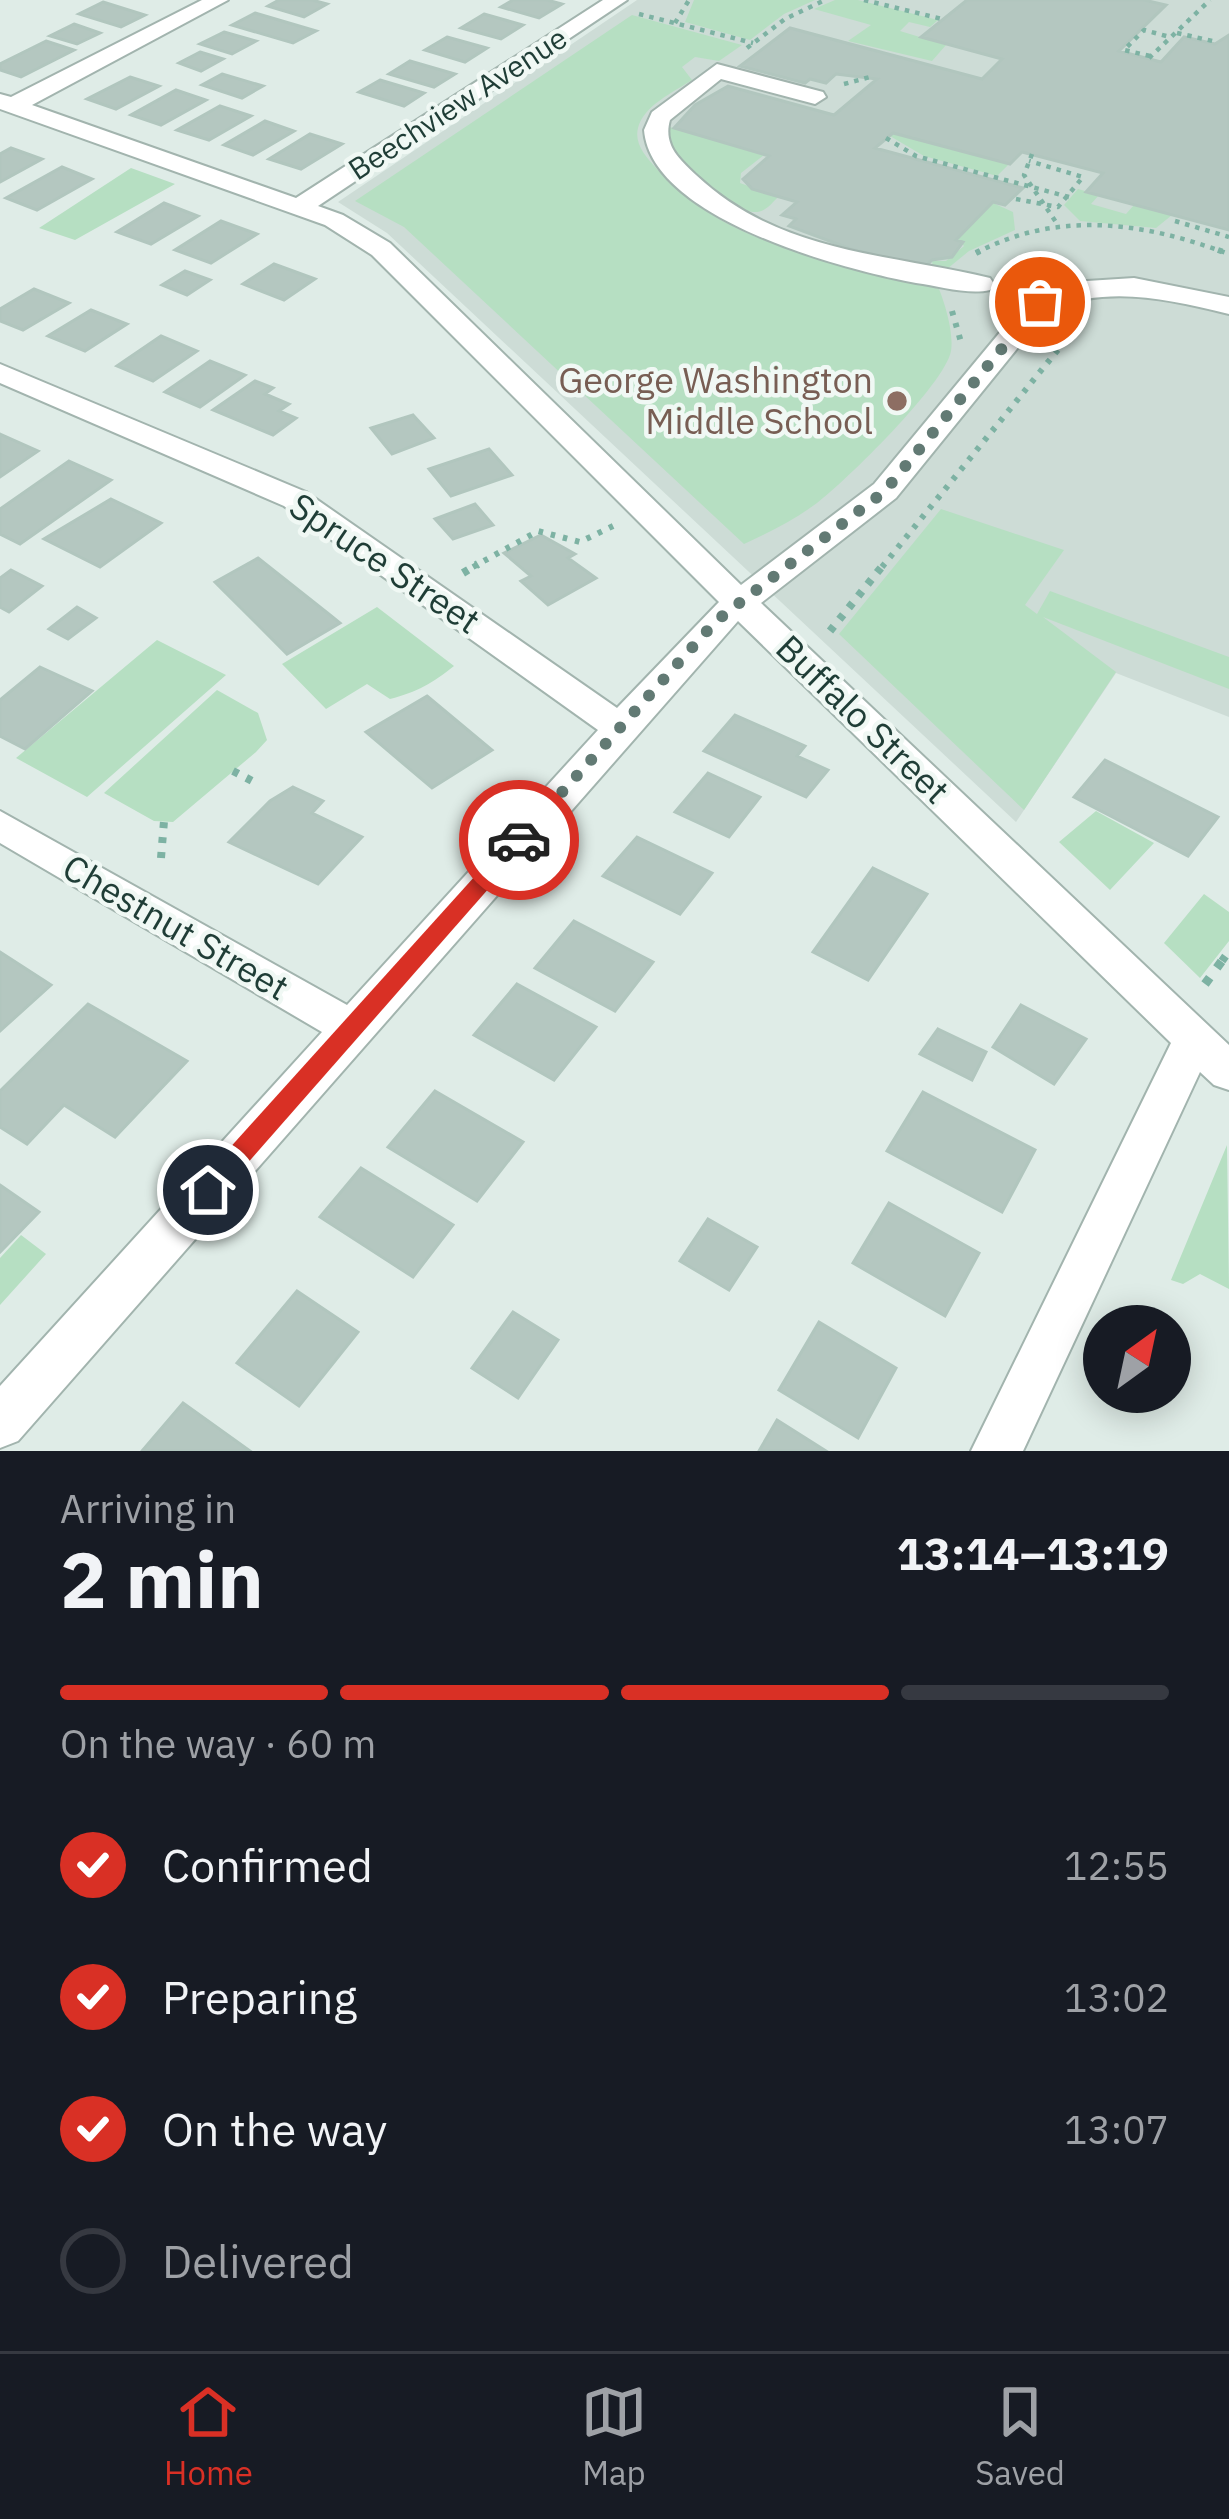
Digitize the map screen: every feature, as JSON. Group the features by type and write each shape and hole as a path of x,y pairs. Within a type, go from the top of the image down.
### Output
{"street":[{"path":"7,103 218,0"},
{"name":"Beechview Avenue","path":"299,207 624,6"},
{"path":"815,97 717,70 676,100 654,127 664,158 683,179 737,215 817,249 895,272 981,284"},
{"name":"Buffalo Street","path":"7,103 299,207 358,232 381,249 738,601 1229,1072"},
{"path":"0,1423 620,727 738,601 885,491 1040,302 1063,293 1126,286 1191,294 1229,306"},
{"name":"Spruce Street","path":"0,373 295,499 620,727"},
{"name":"Chestnut Street","path":"0,825 352,1029"},
{"path":"997,1451 1194,1039"}],"path":[{"path":"674,23 689,0"},
{"path":"717,70 785,20 825,0"},
{"path":"864,0 942,19"},
{"path":"1210,0 1173,35 1150,57 1124,50 1144,30 1173,35 1217,42"},
{"path":"624,6 753,43"},
{"path":"886,138 916,155 1067,197"},
{"path":"1016,200 1046,208 1058,207 1083,177 1030,158 1024,175 1046,208 1058,225"},
{"path":"1165,233 1176,219 1229,237"},
{"path":"830,631 1079,324"},
{"path":"567,548 619,523"},
{"path":"461,574 538,531 580,542"},
{"path":"233,771 258,784"},
{"path":"161,858 164,821"},
{"path":"1205,984 1229,951"}],"shaded area":[{"name":"George Washington Middle School","path":"637,0 1229,0 1229,717 1116,673 1016,822 387,233 338,202"}],"green space":[{"path":"694,0 815,0 784,14 750,40 685,22"},
{"path":"835,0 858,0 938,20 930,27 909,22 900,31 946,45 932,61 848,41 871,25 814,9"},
{"path":"632,15 742,45 719,61 695,57 682,67 692,80 653,106 641,120 638,139 645,155 685,196 751,235 939,289 948,319 952,344 945,366 893,431 817,503 744,544 404,227 355,201"},
{"path":"670,127 764,155 741,173 740,183 778,197 757,212 729,202 680,157 667,135"},
{"path":"893,133 1009,164 997,176 924,156 890,136"},
{"path":"131,168 175,184 75,240 39,228"},
{"path":"1078,189 1099,195 1091,204 1126,214 1134,205 1172,215 1156,228 1080,221 1064,205"},
{"path":"993,203 1013,212 1015,230 969,251 947,269 933,269 932,261 946,261 964,246 958,239"},
{"path":"941,509 1064,550 1025,605 1037,614 1050,591 1229,657 1229,689 1043,617 1116,672 1024,810 839,634"},
{"path":"377,607 454,666 400,696 390,699 367,684 326,709 282,664"},
{"path":"157,640 226,675 87,797 16,758"},
{"path":"217,690 258,713 267,740 256,752 173,822 154,821 104,793"},
{"path":"1096,811 1154,843 1110,890 1059,842"},
{"path":"1204,894 1229,912 1229,941 1200,978 1164,943"},
{"path":"1227,1145 1229,1289 1200,1274 1183,1284 1171,1280"},
{"path":"21,1235 46,1254 0,1305 0,1258"}],"building":[{"path":"279,0 327,4 304,17 268,6"},
{"path":"513,0 562,4 539,18 501,7"},
{"path":"967,0 1144,0 1166,5 1119,51 1161,62 1184,37 1215,44 1229,35 1229,230 1086,192 1103,173 1022,152 1010,164 893,133 875,148 1023,188 1005,205 993,202 956,240 963,242 952,257 932,260 924,268 789,226 796,219 782,215 797,202 752,189 743,179 769,156 674,128 695,105 728,86 834,115 877,79 836,74 826,83 810,79 805,83 740,66 790,28 982,79 1002,59 921,37"},
{"path":"103,2 145,15 121,27 79,14"},
{"path":"255,13 316,31 293,43 232,25"},
{"path":"484,14 523,25 501,39 461,28"},
{"path":"74,24 100,33 77,44 50,36"},
{"path":"224,32 256,41 232,54 200,44"},
{"path":"447,37 487,48 465,62 425,50"},
{"path":"46,41 74,50 21,77 0,70 0,64"},
{"path":"200,52 223,59 201,71 179,63"},
{"path":"410,61 455,74 434,87 389,74"},
{"path":"222,74 263,86 242,98 202,85"},
{"path":"130,77 159,86 116,109 87,99"},
{"path":"380,80 424,93 404,106 359,92"},
{"path":"176,90 206,100 161,125 131,115"},
{"path":"220,106 251,116 209,140 177,130"},
{"path":"265,121 294,131 253,155 224,145"},
{"path":"310,134 342,144 301,169 269,159"},
{"path":"11,148 42,159 0,182 0,154"},
{"path":"62,167 92,179 37,210 6,198"},
{"path":"164,203 198,216 151,244 117,232"},
{"path":"221,221 257,234 211,263 175,250"},
{"path":"274,264 315,279 284,300 243,284"},
{"path":"185,271 210,280 187,295 162,285"},
{"path":"34,289 69,303 23,330 0,321 0,309"},
{"path":"91,310 127,324 85,351 48,336"},
{"path":"161,336 197,351 153,381 117,366"},
{"path":"210,361 245,375 200,407 165,392"},
{"path":"255,381 273,388 265,394 289,404 279,411 296,418 273,435 213,410"},
{"path":"413,415 434,438 392,454 371,428"},
{"path":"0,434 38,451 0,477"},
{"path":"489,449 512,475 451,496 429,469"},
{"path":"69,461 111,480 20,544 0,534 0,509"},
{"path":"111,499 161,523 100,567 44,539"},
{"path":"475,504 493,525 453,539 435,519"},
{"path":"541,535 575,554 568,558 596,578 548,605 521,581 531,576 504,553"},
{"path":"258,558 340,623 287,654 215,582"},
{"path":"11,570 42,586 9,612 0,607 0,578"},
{"path":"77,607 96,618 68,639 49,629"},
{"path":"40,667 92,691 25,749 0,736 0,700"},
{"path":"427,696 492,750 432,788 366,732"},
{"path":"735,715 805,746 797,756 828,770 806,797 704,751"},
{"path":"1105,760 1218,817 1188,856 1074,797"},
{"path":"708,773 760,797 729,837 675,812"},
{"path":"293,787 323,801 312,813 362,837 318,884 229,842 270,801"},
{"path":"637,837 712,873 680,914 603,876"},
{"path":"873,868 927,894 868,980 813,952"},
{"path":"574,921 653,962 615,1011 535,968"},
{"path":"0,952 51,985 0,1031"},
{"path":"517,984 596,1027 554,1080 474,1035"},
{"path":"88,1004 187,1061 115,1137 64,1105 27,1144 0,1127 0,1091"},
{"path":"1021,1005 1086,1039 1054,1084 993,1047"},
{"path":"938,1029 986,1052 972,1080 920,1054"},
{"path":"435,1091 523,1142 477,1201 388,1147"},
{"path":"923,1092 1035,1150 1002,1212 887,1151"},
{"path":"361,1168 453,1225 413,1277 320,1217"},
{"path":"0,1185 39,1212 0,1252"},
{"path":"889,1203 979,1253 945,1316 853,1263"},
{"path":"708,1219 757,1247 729,1290 680,1261"},
{"path":"297,1291 358,1332 299,1406 237,1363"},
{"path":"513,1312 558,1340 518,1398 472,1368"},
{"path":"819,1322 896,1368 858,1438 779,1390"},
{"path":"183,1403 250,1451 142,1451"},
{"path":"777,1420 826,1451 759,1451"}],"way so far":[{"path":"519,840 716,621 885,491 1040,302"}],"place":[{"name":"George Washington Middle School","path":"897,401"}],"route":[{"path":"208,1190 519,840"}]}
